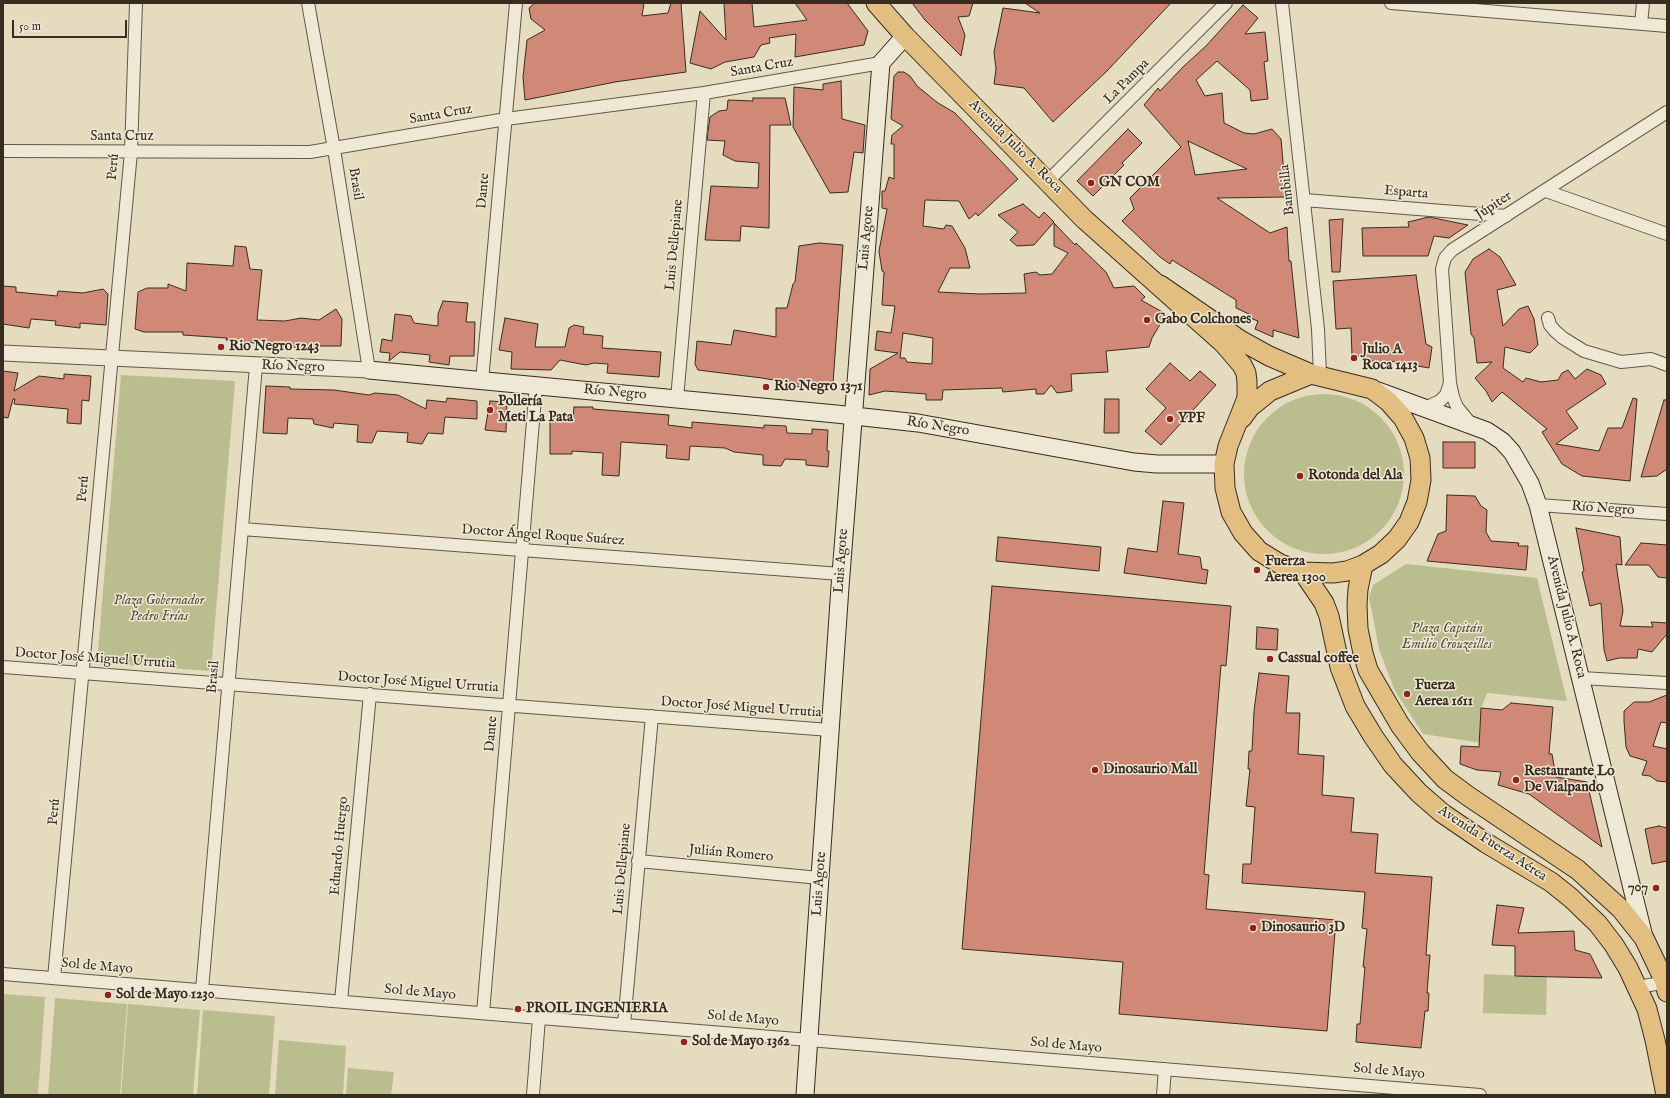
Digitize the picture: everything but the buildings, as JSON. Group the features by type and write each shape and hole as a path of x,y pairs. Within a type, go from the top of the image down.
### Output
{"main road":[{"name":"Avenida Julio A. Roca","path":"876,3 905,36 1084,219 1160,285 1224,344 1242,365 1246,373 1247,394 1228,446 1224,464 1225,488 1231,512 1243,533 1259,551 1280,564 1303,572 1333,573 1362,565 1397,540 1409,522 1417,502 1421,480 1420,458 1414,438 1403,418 1389,402 1372,389"},
{"path":"881,62 905,36"},
{"name":"Luis Agote","path":"805,1095 841,574 881,62"},
{"name":"Avenida Julio A. Roca","path":"1160,285 1259,351 1285,364 1372,389 1487,431 1512,452 1530,483 1538,505 1644,938"},
{"name":"Río Negro","path":"369,370 853,415 918,423 1134,462 1157,464 1224,464"},
{"name":"Avenida Julio A. Roca","path":"1235,429 1250,407 1270,391 1316,374"},
{"name":"Avenida Fuerza Aérea","path":"1362,565 1357,605 1358,629 1363,653 1368,670 1400,725 1420,752 1445,779 1578,870 1621,909 1644,938 1666,986"},
{"name":"Avenida Fuerza Aérea","path":"1303,572 1324,603 1329,616 1340,668 1356,706 1373,736 1393,765 1419,793 1442,813 1465,829 1551,882 1571,898 1598,924 1626,964 1647,1009 1666,1095"}],"street":[{"name":"Perú","path":"54,978 131,152 136,3"},
{"name":"Brasil","path":"308,3 334,149 369,370"},
{"name":"Dante","path":"482,381 516,3"},
{"name":"La Pampa","path":"1048,182 1226,3"},
{"name":"Bambilla","path":"1282,3 1318,329 1316,374"},
{"path":"1391,3 1667,26"},
{"path":"1641,24 1643,3"},
{"name":"Santa Cruz","path":"3,151 310,152 506,119 704,93 881,62"},
{"name":"Luis Dellepiane","path":"677,399 704,93"},
{"name":"Júpiter","path":"1473,426 1457,407 1450,383 1442,269 1445,258 1452,250 1667,112"},
{"path":"1546,191 1667,234"},
{"name":"Esparta","path":"1304,200 1506,216"},
{"path":"1548,318 1550,325 1555,331 1563,338 1584,351 1621,362 1651,359 1667,365"},
{"name":"Río Negro","path":"3,353 256,366 369,370"},
{"name":"Brasil","path":"202,990 256,366"},
{"path":"1425,408 1440,401 1446,395 1450,383"},
{"name":"Dante","path":"483,1013 536,386"},
{"name":"Río Negro","path":"1538,505 1667,514"},
{"name":"Doctor Ángel Roque Suárez","path":"242,529 841,574"},
{"name":"Doctor José Miguel Urrutia","path":"3,667 509,704 830,730"},
{"path":"1581,678 1667,683"},
{"name":"Eduardo Huergo","path":"341,1002 370,694"},
{"name":"Luis Dellepiane","path":"624,1024 652,716"},
{"name":"Julián Romero","path":"638,861 820,878"},
{"name":"Sol de Mayo","path":"3,974 809,1039 1418,1092 1480,1095"},
{"path":"1638,987 1666,986"},
{"path":"533,1095 539,1018"},
{"path":"1163,1095 1165,1069"}],"green space":[{"name":"Plaza Gobernador Pedro Frías","path":"121,375 235,381 211,671 97,663"},
{"path":"1324,394 1354,400 1375,412 1386,423 1398,444 1404,474 1398,504 1386,525 1375,536 1354,548 1324,554 1294,548 1273,536 1262,525 1250,504 1244,474 1250,444 1262,423 1273,412 1294,400"},
{"name":"Plaza Capitán Emilio Crouzeilles","path":"1406,564 1537,578 1567,701 1487,693 1481,708 1479,737 1482,743 1423,734 1395,691 1379,649 1369,597 1373,585"},
{"path":"1484,974 1547,977 1546,1015 1483,1013"},
{"path":"3,994 45,997 38,1095 3,1095"},
{"path":"55,998 127,1004 120,1095 48,1095"},
{"path":"128,1004 200,1010 193,1095 121,1095"},
{"path":"203,1010 275,1016 269,1095 197,1095"},
{"path":"279,1040 346,1046 343,1095 275,1095"},
{"path":"348,1068 394,1072 391,1095 346,1095"}],"place":[{"name":"GN COM","path":"1091,183"},
{"name":"Gabo Colchones","path":"1147,320"},
{"name":"Rio Negro 1243","path":"221,347"},
{"name":"Julio A Roca 1413","path":"1354,358"},
{"name":"Rio Negro 1371","path":"766,387"},
{"name":"Pollería Meti La Pata","path":"490,410"},
{"name":"YPF","path":"1170,419"},
{"name":"Rotonda del Ala","path":"1300,476"},
{"name":"Fuerza Aerea 1300","path":"1257,570"},
{"name":"Cassual coffee","path":"1270,659"},
{"name":"Fuerza Aerea 1611","path":"1407,694"},
{"name":"Dinosaurio Mall","path":"1095,770"},
{"name":"Restaurante Lo De Vialpando","path":"1516,780"},
{"name":"707","path":"1656,888"},
{"name":"Dinosaurio 3D","path":"1253,928"},
{"name":"Sol de Mayo 1230","path":"108,995"},
{"name":"PROIL INGENIERIA","path":"518,1009"},
{"name":"Sol de Mayo 1362","path":"684,1042"}]}
